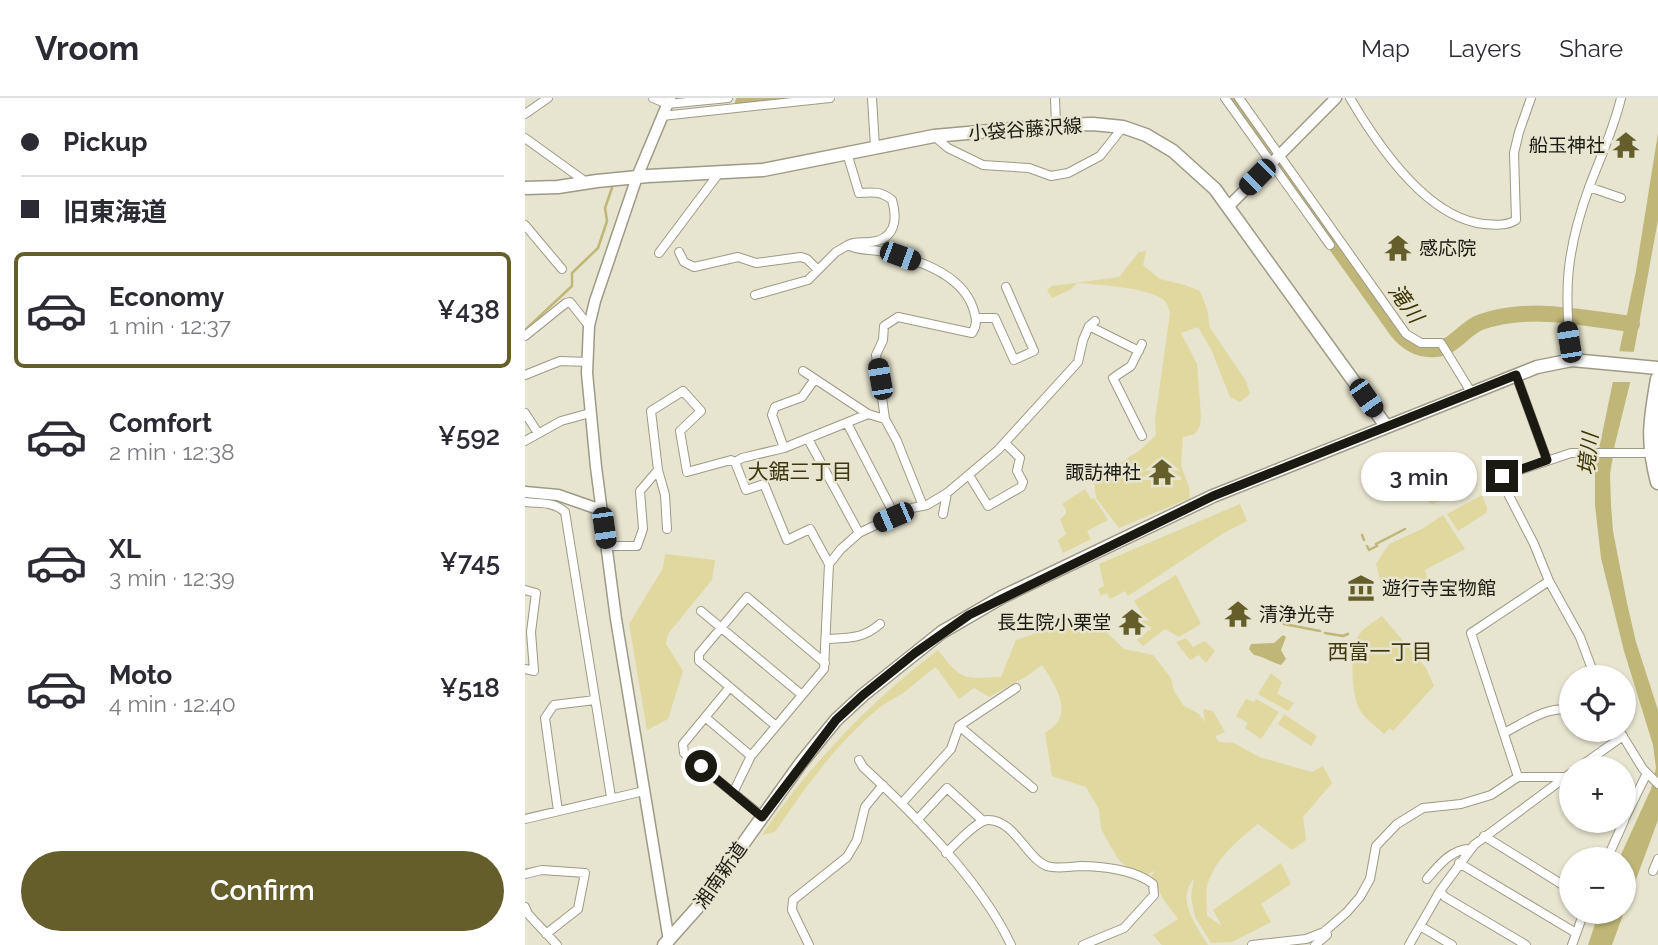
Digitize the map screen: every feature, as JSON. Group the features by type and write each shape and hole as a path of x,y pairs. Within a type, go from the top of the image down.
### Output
{"highway":[{"path":"1658,379 1650,422 1651,453 1658,482"}],"main road":[{"name":"小袋谷藤沢線","path":"525,188 558,187 636,177 775,168 934,136 1056,125 1093,124 1123,127 1158,141 1173,151 1203,176 1229,205 1386,426"},
{"name":"湘南新道","path":"668,944 836,720 915,653 969,615 1213,496 1537,367 1572,360 1658,368"}],"street":[{"path":"525,114 548,98"},
{"path":"653,98 669,101 728,98"},
{"path":"663,116 830,98"},
{"path":"872,98 875,147"},
{"path":"1055,98 1056,125"},
{"path":"1225,98 1276,159 1406,334 1421,342 1443,346 1471,392"},
{"path":"1239,98 1330,245"},
{"path":"1229,205 1336,98"},
{"path":"1350,98 1381,146 1429,198 1462,218 1479,224 1495,225 1516,220 1514,153 1518,132 1531,98"},
{"path":"1572,360 1566,320 1566,282 1571,251 1589,187 1621,98"},
{"path":"668,944 601,510 590,413 588,362 589,326 595,301 636,177 669,101"},
{"path":"934,136 948,148 983,166 1029,168 1051,176 1068,173 1100,156 1123,127"},
{"path":"525,138 586,182"},
{"path":"755,295 808,280 848,245 881,240 888,236 895,221 892,200 875,191 859,193 847,153"},
{"path":"659,253 719,173"},
{"path":"1589,187 1621,198"},
{"path":"525,225 562,269"},
{"path":"848,245 854,249 900,256 946,275 963,288 976,318 972,333 898,317 884,326 883,340 876,355 885,419 897,441 923,506"},
{"path":"679,252 684,262 694,267 738,257 756,263 801,257 818,270"},
{"path":"976,318 995,318 1014,360 1034,351 1006,287"},
{"path":"525,336 570,302 589,326"},
{"path":"829,564 841,548 859,533 947,493 1005,443 1078,362 1083,340 1092,323 1141,348 1131,366 1113,378 1142,436"},
{"path":"525,375 560,362 588,362"},
{"path":"803,371 868,414 885,419"},
{"path":"1516,375 1547,460"},
{"path":"784,448 772,415 775,407 802,397 815,379"},
{"path":"667,529 665,495 658,470 651,411 683,391 701,411 680,431 687,472 784,448 868,414"},
{"path":"525,413 538,433"},
{"path":"525,441 561,421 590,413"},
{"path":"846,423 895,516"},
{"path":"808,439 859,533"},
{"path":"969,475 988,506 1021,486 1023,482 1017,471 1020,458 1005,443"},
{"path":"1590,665 1580,637 1549,581 1534,544 1501,480 1502,476 1571,453 1651,453"},
{"path":"733,793 751,756 824,669 829,564 810,529 787,540 764,484 746,490 735,462"},
{"path":"606,546 637,546 643,529 640,491 658,470"},
{"path":"943,514 947,493"},
{"path":"526,494 558,495 601,510"},
{"path":"526,494 559,507 565,513 611,797"},
{"path":"1518,777 1471,633 1549,581"},
{"path":"525,590 536,593 531,632 534,671 525,669"},
{"path":"776,726 699,661 699,654 747,597 825,663"},
{"path":"701,611 802,695"},
{"path":"827,639 858,638 870,633 880,624"},
{"path":"730,687 683,744 684,753 762,817"},
{"path":"902,803 951,749 959,726 1016,688"},
{"path":"558,811 544,718 554,705 595,700"},
{"path":"1504,733 1546,712 1559,709"},
{"path":"705,717 751,756"},
{"path":"959,726 1033,788"},
{"path":"1593,756 1610,742"},
{"path":"1627,742 1652,779 1636,802"},
{"path":"859,760 863,767 902,803 985,900 1011,945"},
{"path":"1252,945 1306,939 1327,929 1360,897 1370,879 1377,846 1397,824 1423,808 1461,804 1492,795 1518,777 1559,775"},
{"path":"1409,945 1440,891 1471,849 1484,836 1559,782"},
{"path":"809,945 792,910 793,900 853,849 865,807 883,785"},
{"path":"917,820 947,788 982,820 993,820 1021,839 1035,857 1047,866 1091,866 1145,878 1153,884 1154,895 1124,928 1083,945"},
{"path":"525,819 644,790"},
{"path":"946,853 982,820"},
{"path":"1484,836 1559,883"},
{"path":"1427,879 1444,861 1461,849 1471,849"},
{"path":"1653,871 1658,859"},
{"path":"1459,863 1576,933"},
{"path":"525,874 542,870 585,873 578,909 545,934"},
{"path":"1440,891 1445,897 1526,945"},
{"path":"525,907 528,914 557,945"},
{"path":"1572,945 1579,924"},
{"path":"1420,926 1452,945"},
{"path":"1315,945 1327,935 1327,929"}],"shaded area":[{"path":"1658,133 1658,220 1632,362 1632,375 1610,474 1613,531 1627,603 1636,642 1658,710 1658,820 1636,880 1636,847 1624,847 1631,833 1636,833 1636,822 1651,789 1656,768 1653,745 1636,690 1636,665 1628,665 1601,558 1595,505 1595,468 1636,271"},
{"path":"1146,251 1143,265 1160,279 1200,291 1210,328 1246,381 1250,394 1240,402 1230,397 1211,349 1198,327 1181,333 1197,364 1201,416 1200,426 1195,434 1183,437 1181,466 1190,498 1119,528 1096,498 1094,480 1140,450 1156,435 1155,420 1170,311 1160,297 1124,288 1077,283 1052,298 1047,290 1052,286 1119,277 1139,252"},
{"path":"1431,468 1451,493 1432,505 1413,477"},
{"path":"1085,489 1108,520 1087,531 1091,539 1063,553 1058,540 1066,534 1060,519 1066,514 1062,504"},
{"path":"1482,495 1486,513 1458,531 1447,514"},
{"path":"1240,504 1247,521 1222,534 1128,596 1125,591 1110,599 1107,593 1101,596 1098,589 1104,586 1099,564"},
{"path":"1443,515 1465,549 1425,570 1428,582 1402,596 1399,592 1385,600 1376,564 1389,544 1422,529"},
{"path":"665,554 715,560 712,580 668,634 666,644 683,671 668,719 647,730 629,624 663,568"},
{"path":"1176,575 1201,624 1179,637 1165,629 1143,646 1137,640 1148,631 1138,616 1142,613 1134,601"},
{"path":"1382,616 1426,668 1434,686 1393,731 1390,728 1384,734 1360,710 1353,672 1356,640 1367,626"},
{"path":"1095,621 1124,649 1153,655 1171,678 1174,691 1183,705 1199,714 1205,722 1203,709 1213,711 1225,732 1215,736 1219,742 1234,743 1259,757 1312,772 1323,766 1332,783 1303,817 1306,840 1292,850 1258,824 1222,857 1208,883 1207,916 1222,926 1213,910 1281,863 1291,884 1261,904 1271,922 1232,942 1211,943 1195,917 1191,897 1194,879 1189,887 1187,904 1208,945 1162,945 1153,935 1178,919 1163,899 1151,875 1157,870 1144,876 1130,870 1118,859 1101,829 1099,809 1086,787 1052,776 1045,733 1058,722 1062,708 1058,692 1042,665 989,697 974,688 959,699 936,667 882,706 849,736 823,766 775,832 762,835 800,783 843,735 889,691 938,650 953,668 964,676 1001,677 1016,640 1068,622"},
{"path":"1283,635 1286,637 1281,650 1286,659 1281,665 1254,655 1249,649 1251,644 1274,643"},
{"path":"1186,638 1193,647 1205,641 1215,651 1206,663 1199,655 1190,660 1176,642"},
{"path":"1271,673 1282,682 1277,694 1294,703 1288,711 1258,694"},
{"path":"1246,699 1254,702 1256,699 1279,712 1261,739 1245,728 1248,723 1236,716"},
{"path":"1284,714 1317,736 1311,746 1278,724"},
{"path":"1595,924 1620,924 1612,945 1588,945"}],"pier":[{"path":"1615,351 1637,352 1632,382 1608,382"}],"waterway":[{"name":"滝川","path":"743,103 787,98"},
{"name":"滝川","path":"1231,98 1398,332 1414,346 1424,349 1442,348 1481,322 1519,314 1557,314 1632,324"},
{"name":"滝川","path":"525,330 572,286 572,273 598,248 607,221 605,208 612,188"},
{"path":"1367,546 1369,550 1405,529"},
{"path":"1362,535 1364,540"},
{"path":"1284,624 1320,631"},
{"path":"1325,633 1343,636 1348,634"}],"place":[{"name":"船玉神社","path":"1626,145"},
{"name":"感応院","path":"1398,248"},
{"name":"諏訪神社","path":"1162,472"},
{"name":"遊行寺宝物館","path":"1361,588"},
{"name":"清浄光寺","path":"1238,614"},
{"name":"長生院小栗堂","path":"1132,622"}],"district":[{"name":"大鋸三丁目","path":"800,471"},
{"name":"西富一丁目","path":"1380,651"}],"route":[{"path":"701,766 762,817 836,720 915,653 969,615 1213,496 1516,375 1547,460 1502,476"}],"water label":[{"name":"境川","path":"1588,454"}]}
